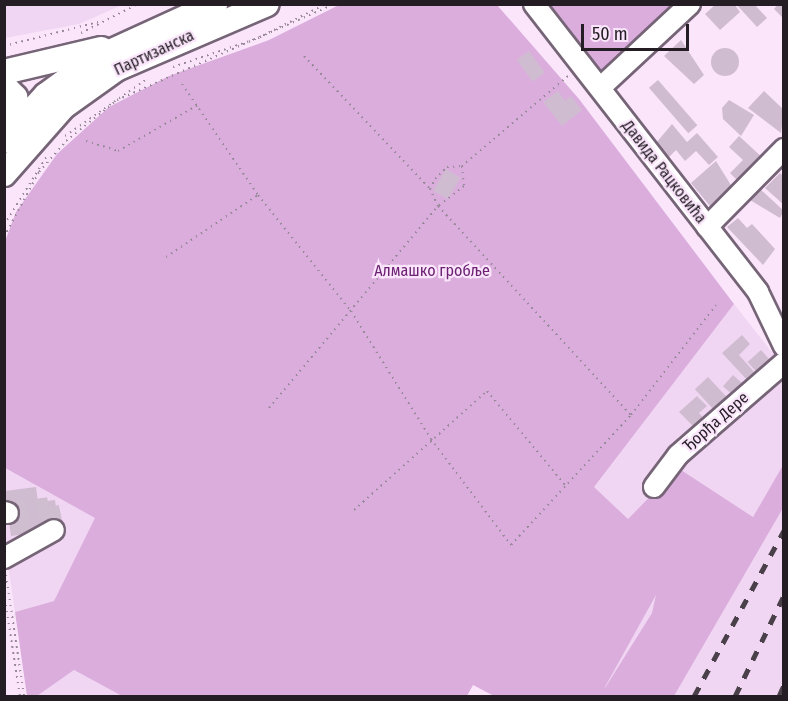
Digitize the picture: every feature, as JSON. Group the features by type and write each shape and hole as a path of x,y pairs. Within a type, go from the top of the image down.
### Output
{"main road":[{"name":"Партизанска","path":"11,133 69,76 118,45 215,4"},
{"name":"Партизанска","path":"4,174 63,107 116,69 267,4"},
{"path":"4,72 118,45"},
{"path":"4,86 15,97 11,133"}],"street":[{"name":"Давида Рацковића","path":"534,4 758,292 783,346"},
{"path":"600,88 690,4"},
{"path":"707,228 783,149"},
{"name":"Ђорђа Дере","path":"654,487 678,455 783,363"},
{"path":"5,562 38,533 5,562"}],"path":[{"path":"89,29 138,4"},
{"path":"166,69 258,38 326,4"},
{"path":"4,237 39,172 73,135 117,100 335,4"},
{"path":"4,46 101,22"},
{"path":"304,56 430,189 438,206 631,415"},
{"path":"430,189 447,167 462,166 562,79 584,68"},
{"path":"4,225 35,170 63,138 115,96 158,73"},
{"path":"182,84 258,195 351,311 431,439 511,545 631,415 716,305"},
{"path":"86,141 118,151 198,105"},
{"path":"269,408 438,206 464,186 462,166"},
{"path":"166,257 258,195"},
{"path":"354,510 487,391 566,486"},
{"path":"5,562 22,696"},
{"path":"4,593 22,696"}],"shaded area":[{"path":"5,4 122,5 79,24 5,38"},
{"path":"734,304 777,359 783,359 783,465 753,517 678,468 628,519 593,487"},
{"path":"4,468 96,518 54,601 15,612 5,544"},
{"path":"783,508 783,696 600,696 656,594"},
{"path":"74,670 122,696 37,696"}],"green space":[{"name":"Алмашко гробље","path":"339,5 497,5 579,99 734,304 594,487 628,519 678,468 753,517 783,465 783,508 674,696 494,696 473,685 467,696 122,696 74,670 37,696 27,696 15,612 54,601 95,518 5,468 4,244 16,212 57,154 109,107 169,76 269,40","holes":["656,595 652,613 605,688"]},
{"path":"544,5 677,5 601,74"}],"building":[{"path":"716,4 734,4 740,12 720,30 705,14"},
{"path":"736,4 754,4 767,18 757,27"},
{"path":"778,4 784,4 784,19 774,9"},
{"path":"681,40 704,75 694,84 664,56"},
{"path":"725,48 735,52 739,62 735,72 725,76 715,72 711,62 715,52"},
{"path":"529,51 545,73 533,82 517,60"},
{"path":"658,80 697,125 688,133 649,88"},
{"path":"558,91 565,101 571,96 582,110 562,126 543,102"},
{"path":"764,91 784,110 781,133 748,108"},
{"path":"729,100 754,115 741,136 723,119 722,108"},
{"path":"672,124 687,142 697,133 718,157 709,165 696,151 685,161 676,150 669,157 656,143"},
{"path":"739,136 764,159 740,183 730,173 743,160 729,147"},
{"path":"716,161 734,190 714,211 691,183"},
{"path":"446,169 461,178 448,199 433,190"},
{"path":"780,173 784,177 784,205 765,188"},
{"path":"760,189 784,211 780,218 750,200"},
{"path":"738,218 747,228 752,224 775,249 763,265 727,227"},
{"path":"742,335 750,344 739,355 756,374 748,381 722,353"},
{"path":"761,350 771,361 758,373 748,362"},
{"path":"733,375 744,385 734,396 723,386"},
{"path":"708,377 731,402 718,414 695,389"},
{"path":"697,396 707,406 699,413 706,421 696,429 679,412"},
{"path":"36,487 38,502 55,500 59,529 11,536 5,491"}],"tunnel":[{"path":"8,513 49,507 54,530"},
{"path":"18,512 22,535"}],"railway":[{"path":"694,696 784,530"},
{"path":"735,696 784,595"},
{"path":"779,696 784,685"}]}
